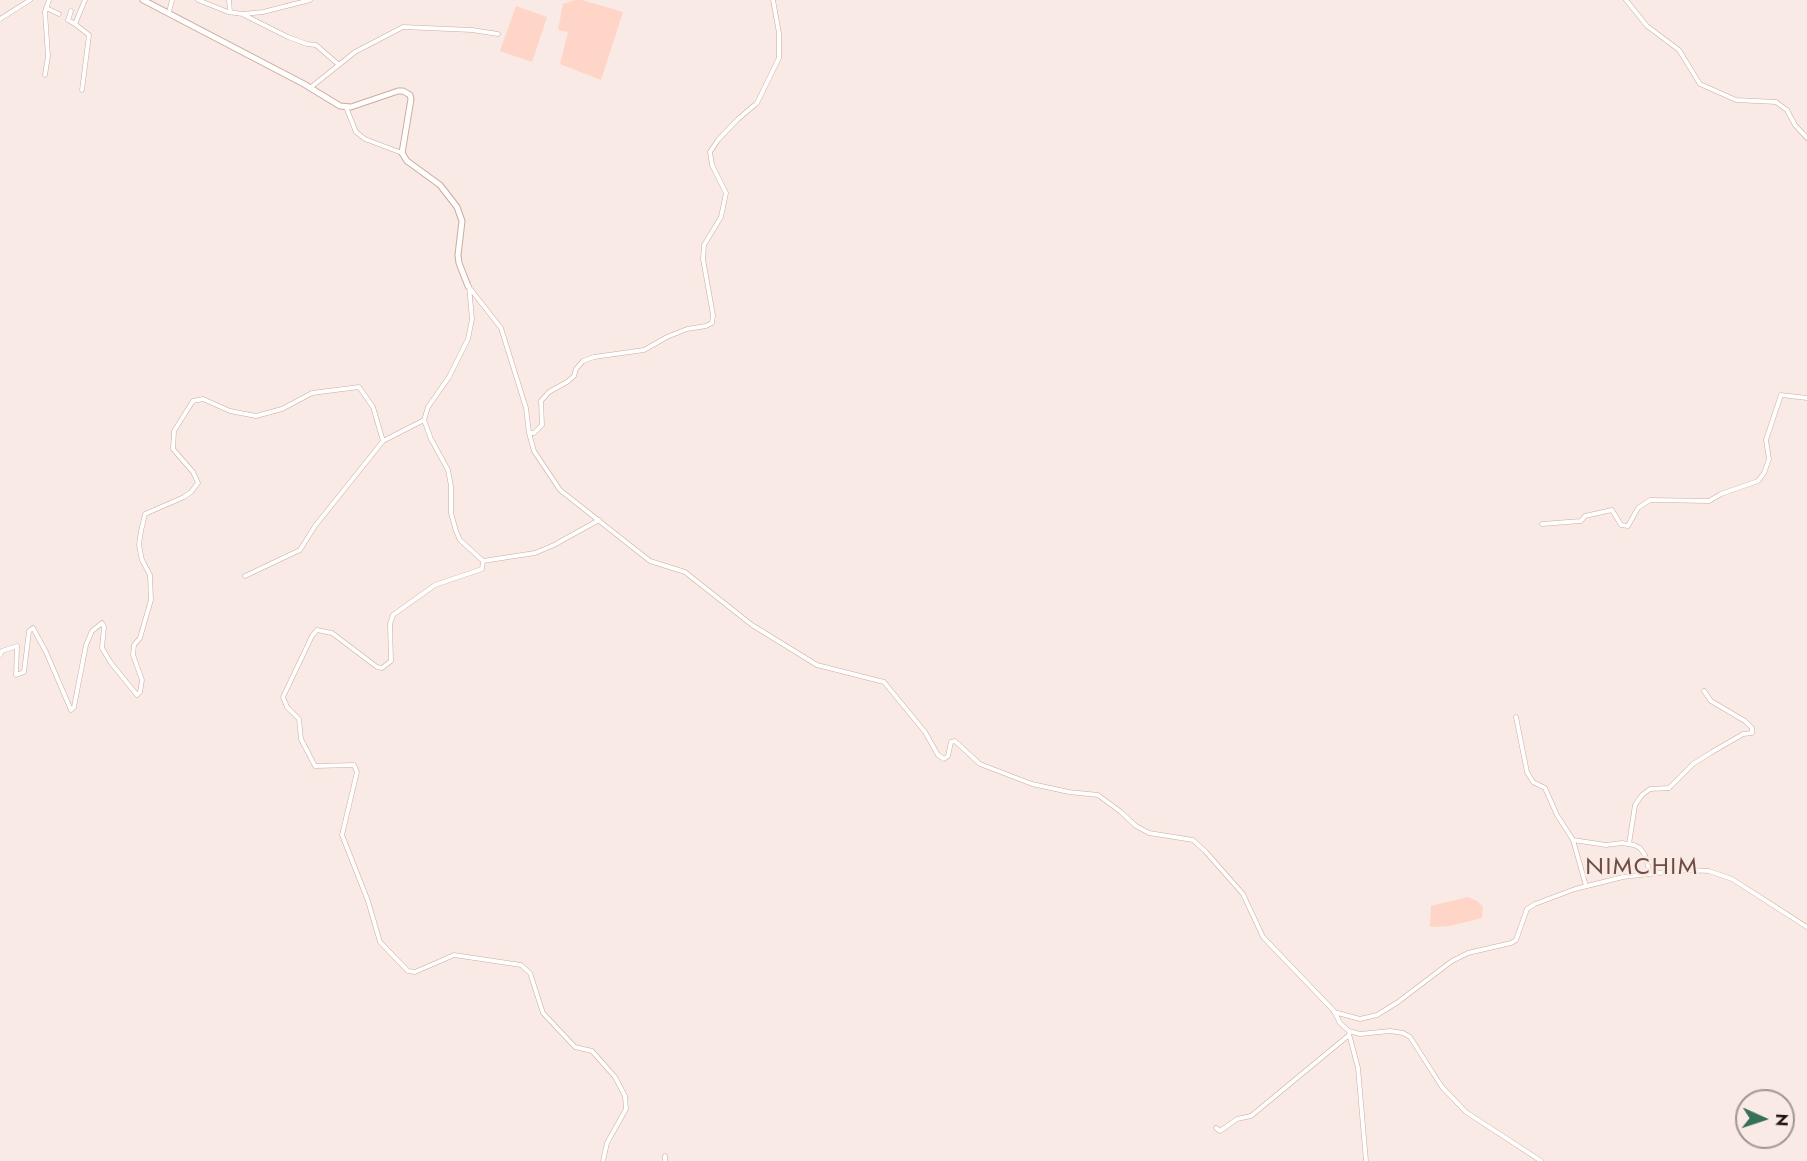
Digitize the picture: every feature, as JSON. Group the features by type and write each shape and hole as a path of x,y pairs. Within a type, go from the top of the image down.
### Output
{"street":[{"path":"0,19 30,0"},
{"path":"45,75 48,56 46,8 49,0"},
{"path":"75,24 86,0"},
{"path":"144,0 340,106 351,107 403,91 410,95 402,153"},
{"path":"168,12 172,0"},
{"path":"198,0 230,12 243,14 310,0"},
{"path":"229,0 230,12"},
{"path":"529,433 534,433 543,425 541,401 549,392 574,376 582,361 594,357 645,350 667,337 712,323 713,315 703,259 704,245 721,217 726,193 712,165 710,152 724,133 757,103 779,57 779,33 773,0"},
{"path":"1626,0 1647,26 1679,51 1700,84 1736,100 1776,102 1787,110 1795,125 1807,138"},
{"path":"46,8 58,14"},
{"path":"71,11 68,21 89,35 82,90"},
{"path":"243,14 288,38 316,45 339,65"},
{"path":"310,88 362,48 403,27 498,34"},
{"path":"345,107 356,132 365,139 402,153 407,161 440,185 457,207 462,221 458,255 468,286 472,319 468,339 449,377 428,406 424,420 431,439 448,470 451,486 451,513 456,531 465,545 483,561"},
{"path":"468,286 501,328 526,408 534,451 560,490 650,561 685,572 752,625 817,664 884,682 925,732 938,755 944,759 948,756 951,742 955,741 980,764 1032,784 1098,795 1136,826 1149,833 1193,840 1206,852 1243,894 1263,937 1334,1011 1340,1023 1349,1033 1358,1068 1366,1161"},
{"path":"0,656 2,651 17,646 16,675 24,672 29,631 33,628 46,651 71,710 74,707 86,645 92,631 102,623 104,627 102,648 137,695 140,692 141,680 133,655 134,645 140,638 151,600 150,575 142,560 139,545 141,531 145,514 184,497 198,483 193,472 173,448 174,430 193,401 203,399 230,411 256,416 282,409 312,393 359,387 373,407 383,441"},
{"path":"1542,524 1581,521 1585,516 1612,510 1621,525 1628,526 1638,508 1650,500 1709,501 1721,494 1758,481 1769,459 1766,440 1781,395 1807,398"},
{"path":"245,576 300,550 315,526 383,441 424,420"},
{"path":"483,561 535,553 599,520"},
{"path":"483,561 482,569 435,585 393,615 390,624 392,661 382,668 377,667 332,633 317,630 283,697 286,707 299,719 304,748 315,766 354,765 357,772 342,835 369,901 380,942 408,971 415,972 454,955 521,965 530,973 543,1013 575,1047 592,1051 615,1077 625,1096 626,1109 607,1143 603,1161"},
{"path":"1629,844 1635,805 1642,795 1650,789 1669,788 1693,765 1712,752 1743,734 1752,733 1752,728 1745,721 1711,701 1704,691"},
{"path":"1516,717 1529,778 1545,788 1557,815 1573,840 1586,886"},
{"path":"1573,840 1606,845 1622,843 1640,848 1645,855 1650,873"},
{"path":"1334,1011 1360,1019 1377,1015 1452,961 1468,953 1516,940 1527,909 1535,904 1586,886 1623,877 1685,870 1708,872 1732,879 1807,927"},
{"path":"1216,1128 1220,1131 1238,1119 1251,1116 1349,1033 1390,1031 1403,1033 1410,1038 1442,1087 1466,1112 1541,1161"}],"shaded area":[{"path":"575,0 623,12 601,80 560,64 568,32 558,30 563,4"},
{"path":"516,6 547,17 532,62 500,51"},
{"path":"1468,897 1483,907 1482,918 1450,926 1430,927 1431,906"}],"district":[{"name":"NIMCHIM","path":"1642,868"}]}
